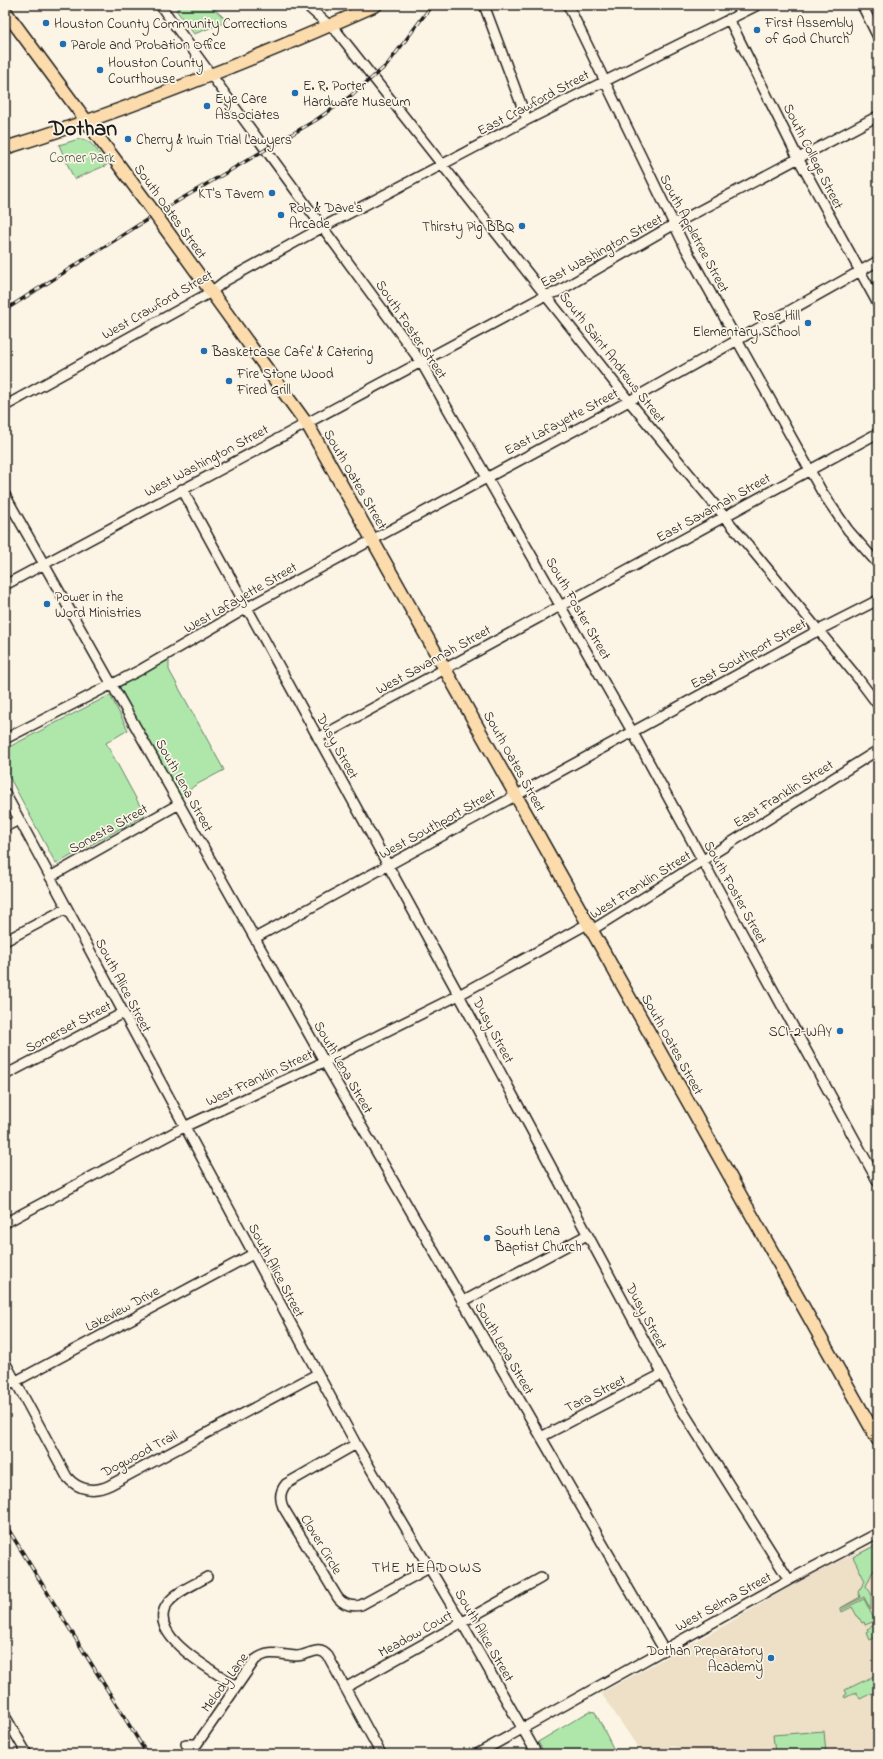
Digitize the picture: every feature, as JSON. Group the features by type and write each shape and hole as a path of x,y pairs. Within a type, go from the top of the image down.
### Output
{"main road":[{"path":"5,148 87,122 212,75 376,5"},
{"name":"South Oates Street","path":"5,11 306,422 373,538 878,1440"}],"street":[{"name":"South Foster Street","path":"160,5 421,362 633,733 878,1182"},
{"name":"South Saint Andrews Street","path":"306,5 338,33 629,401 819,630 878,705"},
{"path":"484,5 527,120"},
{"name":"South Appletree Street","path":"568,5 674,225 809,470 848,530 878,564"},
{"name":"East Crawford Street","path":"323,227 604,80 758,5"},
{"path":"862,5 878,37"},
{"name":"South College Street","path":"729,19 798,158 878,304"},
{"name":"East Washington Street","path":"421,362 546,295 557,292 674,225 878,116"},
{"name":"West Crawford Street","path":"5,406 211,292 225,281 323,227"},
{"name":"East Lafayette Street","path":"488,477 629,401 878,261"},
{"name":"West Washington Street","path":"5,585 306,422 421,362"},
{"name":"East Savannah Street","path":"561,605 878,432"},
{"name":"West Lafayette Street","path":"5,739 113,685 373,538 488,477"},
{"name":"Dusy Street","path":"182,489 459,995 662,1374 697,1435 789,1580"},
{"name":"South Lena Street","path":"5,495 324,1061 664,1650"},
{"name":"East Southport Street","path":"633,733 819,630 878,600"},
{"name":"West Savannah Street","path":"318,738 561,605"},
{"name":"West Southport Street","path":"255,938 633,733"},
{"name":"East Franklin Street","path":"703,861 878,750"},
{"name":"South Alice Street","path":"5,793 317,1374 356,1444 462,1623 537,1754"},
{"name":"Sonesta Street","path":"50,877 179,804"},
{"path":"5,828 19,820"},
{"name":"West Franklin Street","path":"5,1223 184,1127 459,995 591,927 703,861"},
{"path":"5,941 67,908"},
{"name":"Somerset Street","path":"5,1075 123,1013"},
{"path":"462,1302 588,1235"},
{"name":"Lakeview Drive","path":"5,1387 253,1254"},
{"name":"Dogwood Trail","path":"5,1362 67,1477 78,1487 94,1490 110,1485 317,1374"},
{"name":"Tara Street","path":"541,1437 662,1374"},
{"name":"Clover Circle","path":"356,1444 286,1484 280,1497 283,1507 338,1598 349,1605 357,1606 364,1603 429,1568"},
{"name":"West Selma Street","path":"477,1754 789,1580 878,1533"},
{"path":"207,1578 183,1591 169,1602 165,1608 164,1614 165,1628 174,1643 236,1686"},
{"name":"Meadow Court","path":"345,1688 541,1578"},
{"name":"Melody Lane","path":"186,1744 197,1744 255,1660 265,1654 279,1652 296,1656 318,1650 322,1651 328,1656 381,1754"},
{"path":"5,1716 25,1753"}],"shaded area":[{"name":"Dothan Preparatory Academy","path":"878,1542 878,1754 760,1754 757,1748 700,1752 670,1746 665,1754 651,1754 637,1746 601,1693 727,1624 803,1579"}],"green space":[{"path":"183,5 210,5 223,17 226,22 194,34 176,10"},
{"name":"Corner Park","path":"84,139 92,144 107,165 74,179 59,145"},
{"path":"169,658 169,670 224,770 194,786 181,798 119,687"},
{"path":"110,695 128,730 106,743 145,815 56,864 5,769 5,749"},
{"path":"878,1544 878,1565 872,1573 866,1586 871,1593 871,1610 864,1597 839,1609 860,1597 858,1592 865,1581 853,1557"},
{"path":"864,1599 875,1621 865,1625 864,1622 862,1623 852,1607 842,1612 841,1610"},
{"path":"876,1624 878,1628 878,1636 870,1640 867,1629"},
{"path":"874,1676 878,1683 878,1690 860,1699 856,1692 845,1698 844,1696 847,1694 845,1690"},
{"path":"590,1711 595,1712 616,1754 545,1754 538,1742"},
{"path":"824,1731 826,1754 775,1754 773,1735"}],"railway":[{"path":"5,310 159,212 316,120 348,98 387,65 432,5"},
{"path":"5,1524 147,1754"}],"place":[{"name":"Houston County Community Corrections","path":"46,23"},
{"name":"First Assembly of God Church","path":"757,30"},
{"name":"Parole and Probation Office","path":"63,44"},
{"name":"Houston County Courthouse","path":"100,70"},
{"name":"E. R. Porter Hardware Museum","path":"295,93"},
{"name":"Eye Care Associates","path":"207,106"},
{"name":"Cherry & Irwin Trial Lawyers","path":"128,139"},
{"name":"KT's Tavern","path":"272,193"},
{"name":"Rob & Dave's Arcade","path":"281,215"},
{"name":"Thirsty Pig BBQ","path":"522,226"},
{"name":"Rose Hill Elementary School","path":"808,323"},
{"name":"Basketcase Cafe' & Catering","path":"204,351"},
{"name":"Fire Stone Wood Fired Grill","path":"229,381"},
{"name":"Power in the Word Ministries","path":"47,604"},
{"name":"SCI-2-WAY","path":"840,1031"},
{"name":"South Lena Baptist Church","path":"487,1238"},
{"name":"Dothan Preparatory Academy","path":"771,1658"}],"district":[{"name":"Dothan","path":"83,127"},
{"name":"THE MEADOWS","path":"427,1567"}]}
